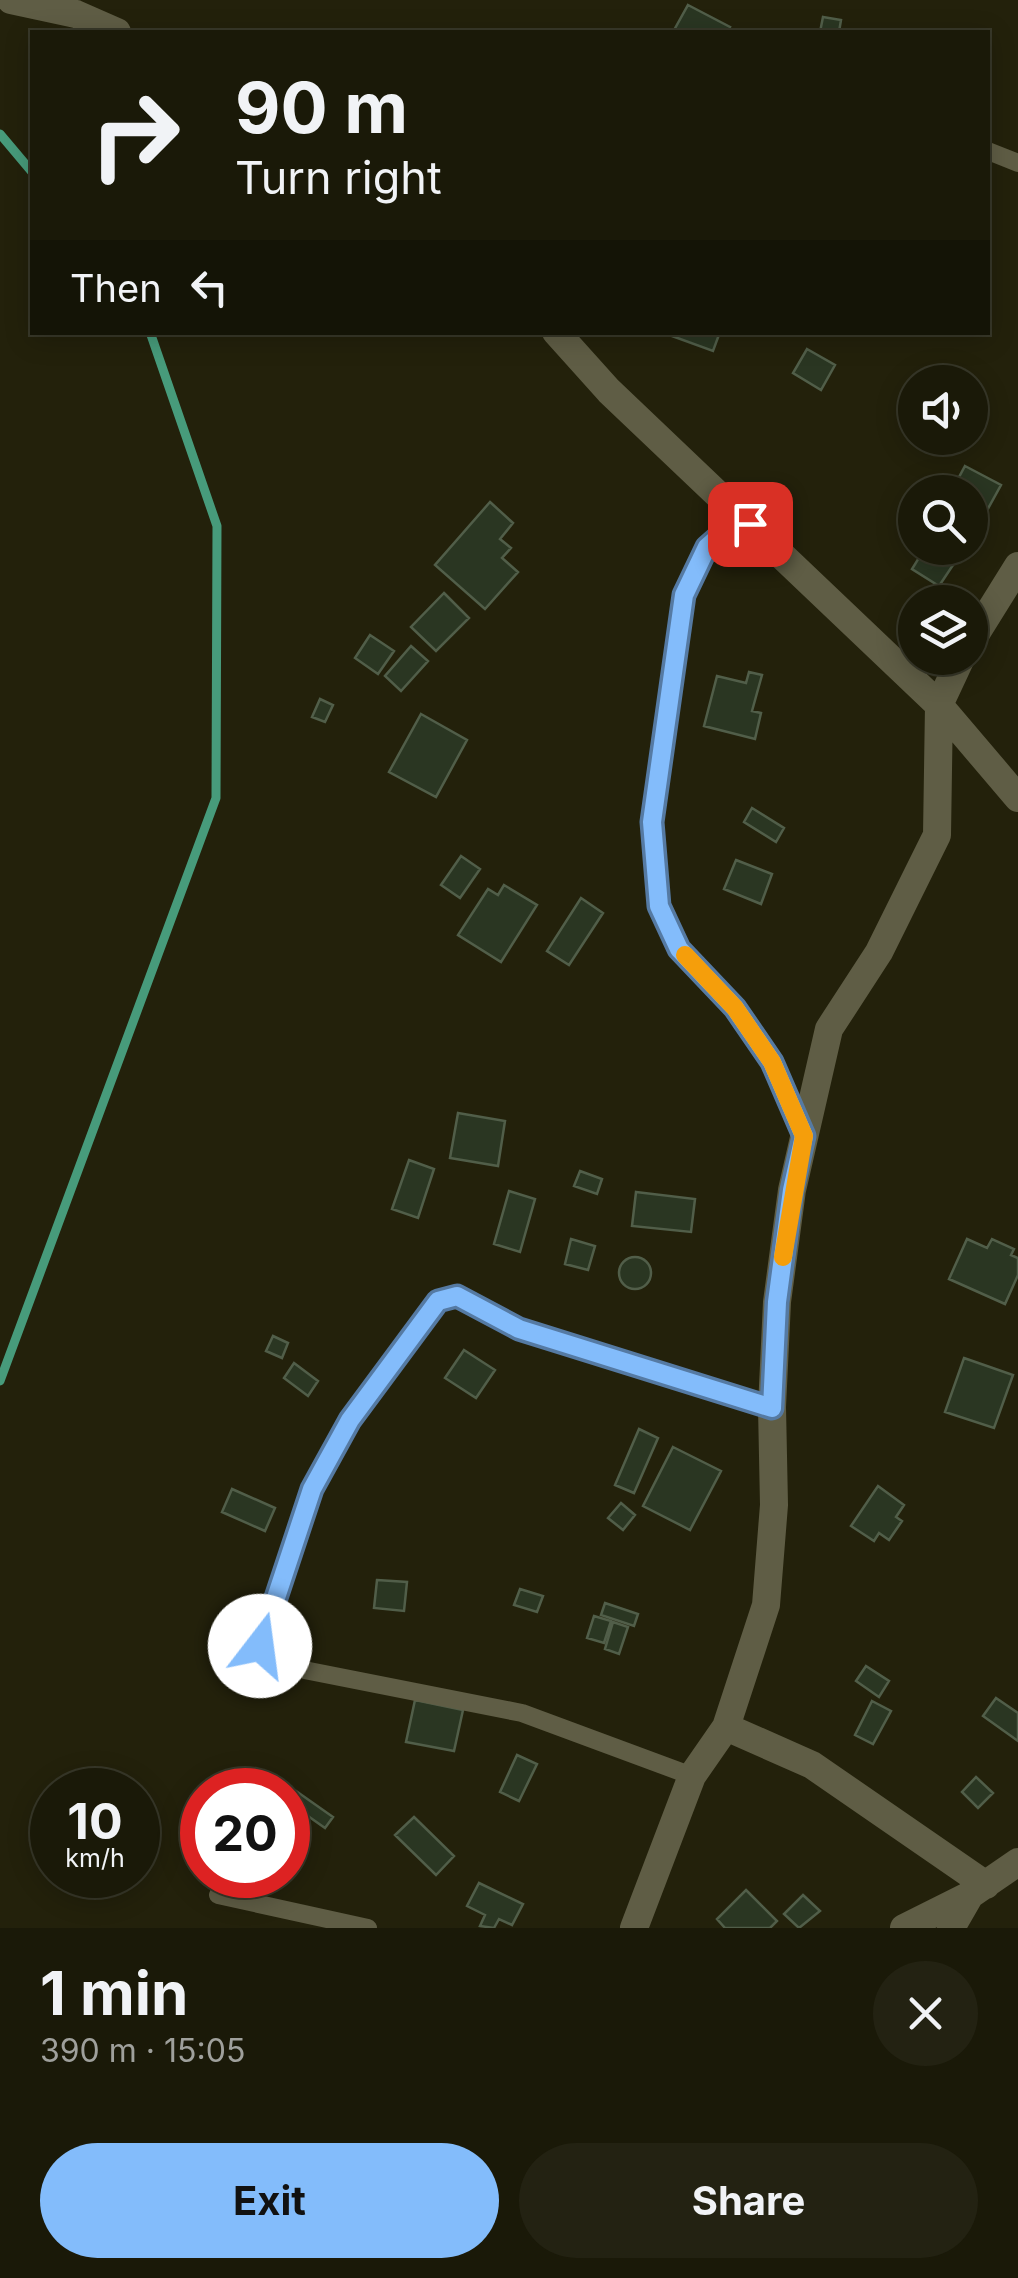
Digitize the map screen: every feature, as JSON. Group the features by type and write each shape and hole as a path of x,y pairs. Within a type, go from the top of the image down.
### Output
{"street":[{"path":"12,0 76,14 112,30"},
{"path":"559,335 608,390 939,705 1018,798"},
{"path":"988,614 1018,566"},
{"path":"634,1928 692,1776 726,1727 766,1605 774,1505 772,1408 777,1302 792,1190 829,1029 878,952 937,835 939,705 954,675"},
{"path":"726,1727 812,1766 978,1890"},
{"path":"904,1928 978,1890 1018,1862"},
{"path":"951,1928 978,1890"}],"lane":[{"path":"990,152 1018,163"},
{"path":"750,524 724,532 707,547 684,595 652,822 657,889 659,906 679,949 735,1008 772,1062 804,1136"},
{"path":"692,1776 522,1713 274,1664 262,1655 261,1636 321,1472 350,1420 399,1351 438,1301 448,1296 457,1296 519,1329 772,1408"},
{"path":"227,1898 368,1928"}],"building":[{"path":"688,5 730,27 728,30 674,30"},
{"path":"823,17 841,20 839,30 820,30"},
{"path":"669,335 719,335 713,351"},
{"path":"807,349 835,365 821,390 793,373"},
{"path":"965,466 982,475 960,475"},
{"path":"988,478 1001,485 988,509"},
{"path":"490,502 513,523 500,539 511,548 502,558 518,572 485,609 435,565"},
{"path":"914,565 953,565 940,585 912,569"},
{"path":"444,593 469,618 436,651 411,627"},
{"path":"370,635 394,651 378,674 355,658"},
{"path":"411,646 428,661 401,691 385,676"},
{"path":"749,672 762,675 752,711 761,713 755,739 704,726 717,676 746,683"},
{"path":"320,699 333,705 325,722 312,717"},
{"path":"421,714 467,740 436,797 389,772"},
{"path":"752,808 784,828 776,842 744,822"},
{"path":"461,856 480,869 460,898 441,885"},
{"path":"736,860 772,874 761,904 724,889"},
{"path":"504,885 537,905 501,962 458,935 488,889 498,895"},
{"path":"581,898 603,913 569,965 547,951"},
{"path":"458,1113 505,1121 498,1166 450,1158"},
{"path":"409,1160 434,1169 418,1218 392,1209"},
{"path":"580,1171 602,1179 597,1194 574,1186"},
{"path":"509,1191 535,1199 520,1252 494,1244"},
{"path":"636,1192 695,1199 691,1232 632,1226"},
{"path":"571,1239 595,1246 588,1270 565,1264"},
{"path":"967,1239 987,1248 992,1239 1014,1249 1011,1255 1018,1258 1018,1275 1005,1304 949,1279"},
{"path":"635,1257 647,1261 651,1273 647,1285 635,1289 623,1285 619,1273 623,1261"},
{"path":"273,1336 288,1343 282,1358 266,1351"},
{"path":"464,1350 495,1370 476,1398 445,1378"},
{"path":"964,1358 1013,1375 994,1428 945,1412"},
{"path":"294,1363 318,1381 308,1396 284,1378"},
{"path":"639,1429 658,1438 634,1493 615,1485"},
{"path":"673,1447 721,1471 690,1530 643,1506"},
{"path":"878,1486 904,1505 896,1517 902,1521 889,1540 879,1533 874,1541 851,1526"},
{"path":"232,1489 275,1508 265,1531 222,1512"},
{"path":"621,1503 635,1515 623,1530 608,1518"},
{"path":"377,1580 407,1582 404,1611 374,1608"},
{"path":"520,1589 543,1596 537,1612 514,1605"},
{"path":"605,1603 638,1614 634,1626 601,1615"},
{"path":"594,1616 611,1621 604,1643 587,1638"},
{"path":"613,1622 628,1627 619,1654 605,1649"},
{"path":"866,1666 889,1681 879,1697 856,1681"},
{"path":"996,1698 1018,1713 1018,1741 983,1716"},
{"path":"415,1700 463,1710 454,1751 406,1742"},
{"path":"872,1701 891,1711 873,1744 855,1735"},
{"path":"517,1755 537,1764 519,1801 500,1792"},
{"path":"976,1777 993,1793 978,1808 962,1792"},
{"path":"310,1801 333,1817 325,1828 310,1817"},
{"path":"414,1817 454,1856 436,1875 395,1835"},
{"path":"479,1883 523,1904 512,1925 499,1919 494,1928 480,1926 485,1915 467,1906"},
{"path":"746,1890 777,1921 770,1928 725,1928 717,1919"},
{"path":"803,1895 820,1911 799,1928 784,1914"}],"waterway":[{"path":"0,134 30,170"},
{"path":"0,1381 216,798 217,526 151,335"}],"slow traffic":[{"path":"685,955 735,1008 772,1062 804,1136 783,1257"}],"route":[{"path":"260,1646 276,1586 312,1489 350,1420 438,1301 448,1296 457,1296 519,1329 772,1408 777,1302 792,1190 804,1136 772,1062 735,1008 679,949 659,906 652,822 684,595 707,547 724,532 750,524"}]}
